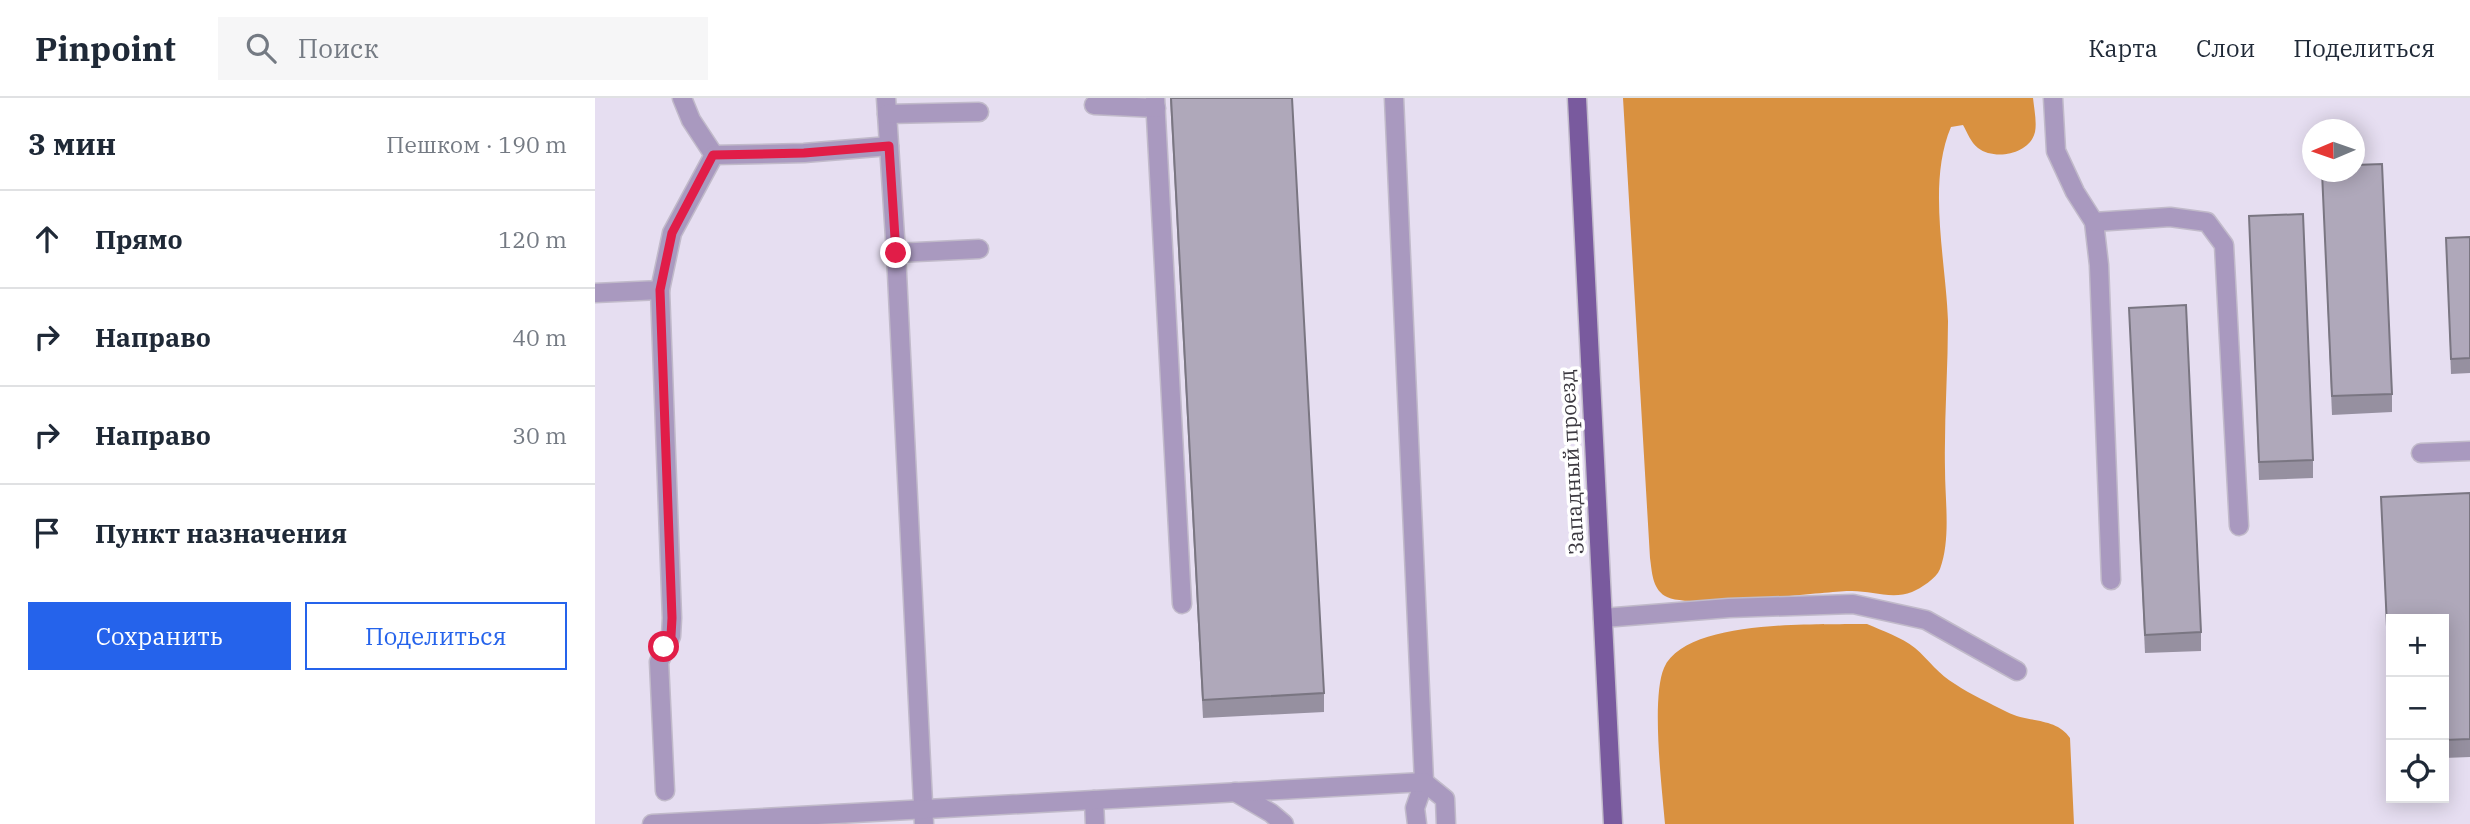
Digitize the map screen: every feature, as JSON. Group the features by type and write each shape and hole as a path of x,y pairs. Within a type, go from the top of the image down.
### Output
{"main road":[{"name":"Западный проезд","path":"1577,98 1613,824"}],"lane":[{"path":"682,98 691,120 713,155"},
{"path":"1394,98 1424,782 1415,807 1417,824"},
{"path":"2053,98 2056,151 2075,192 2094,222 2099,265 2111,580"},
{"path":"1094,105 1156,103 1182,604"},
{"path":"924,817 896,253 886,106 979,112"},
{"path":"713,155 804,153 889,146"},
{"path":"665,791 659,662 671,636 672,618 660,290 672,233 713,155"},
{"path":"2094,222 2170,217 2207,222 2224,245 2239,526"},
{"path":"896,253 979,248"},
{"path":"595,293 660,290"},
{"path":"2421,453 2470,451"},
{"path":"1603,618 1730,608 1853,604 1926,620 2017,671"},
{"path":"652,824 924,817 1094,800 1424,782 1445,799 1447,824"},
{"path":"1235,792 1271,813 1284,824"},
{"path":"1094,800 1095,824"}],"shaded area":[{"path":"1623,98 2033,98 2035,132 2026,146 2011,153 1985,152 1973,143 1963,125 1951,127 1944,149 1939,197 1948,321 1946,533 1940,569 1924,586 1896,595 1849,591 1724,601 1678,600 1665,596 1657,589 1650,558"},
{"path":"1867,624 1910,644 1961,688 2015,715 2049,723 2064,731 2070,738 2074,824 1665,824 1658,700 1664,668 1677,652 1698,640 1726,632 1788,625"}],"building":[{"path":"1171,98 1292,98 1324,693 1203,700"},
{"path":"2382,164 2392,394 2332,396 2322,182 2365,182 2365,165"},
{"path":"2303,214 2313,460 2259,462 2249,216"},
{"path":"2470,237 2470,358 2451,359 2446,238"},
{"path":"2186,305 2201,632 2145,635 2129,308"},
{"path":"2470,493 2470,739 2449,740 2449,614 2386,614 2381,497"}],"route":[{"path":"664,647 671,636 672,618 660,290 672,233 713,155 804,153 889,146 896,253"}]}
